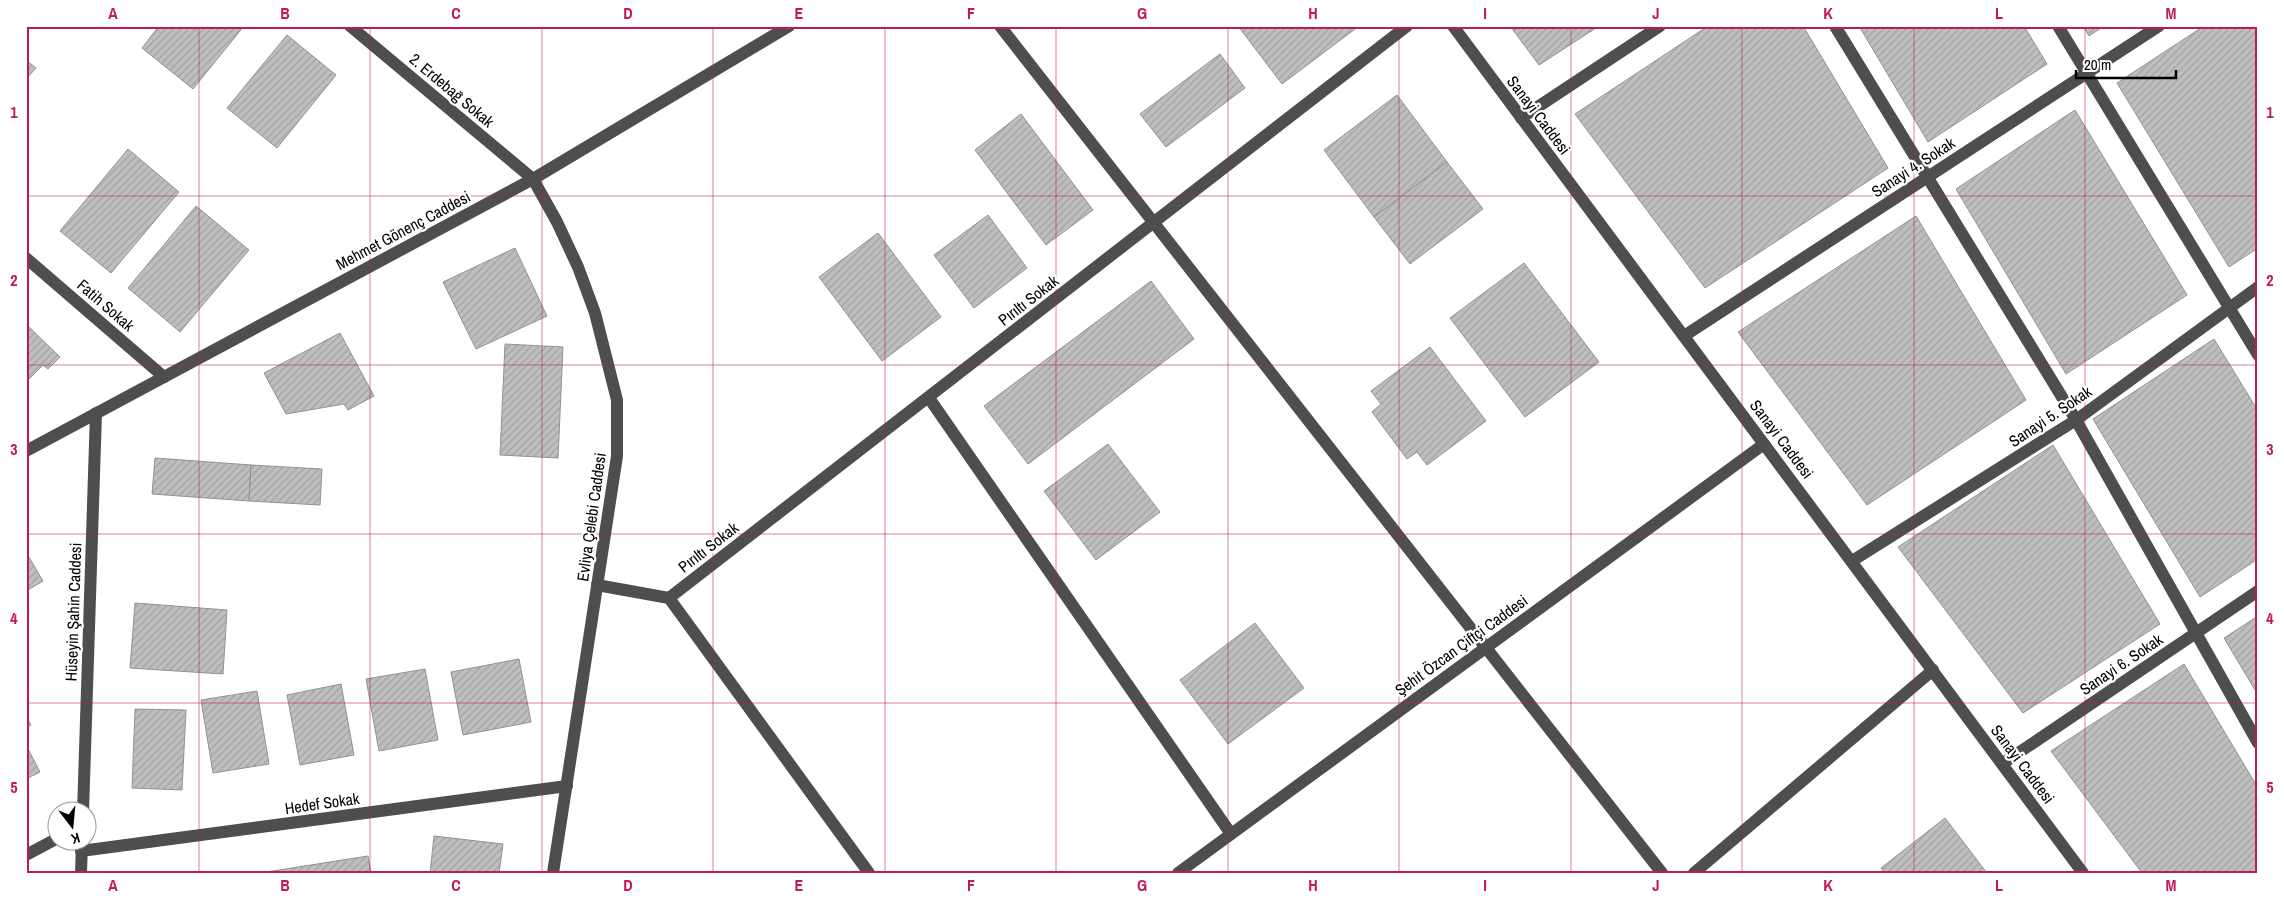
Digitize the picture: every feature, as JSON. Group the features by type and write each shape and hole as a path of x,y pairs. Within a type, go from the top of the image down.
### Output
{"street":[{"name":"2. Erdebağ Sokak","path":"350,26 533,179"},
{"name":"Mehmet Gönenç Caddesi","path":"26,451 533,179 789,26"},
{"path":"1000,26 1662,873"},
{"name":"Pırıltı Sokak","path":"669,598 1408,26"},
{"name":"Sanayi Caddesi","path":"1453,26 2083,873"},
{"path":"1836,26 2076,420 2258,743"},
{"path":"2058,26 2258,355"},
{"name":"Sanayi 4. Sokak","path":"1684,336 2159,26"},
{"path":"1521,118 1656,27"},
{"name":"Evliya Çelebi Caddesi","path":"533,179 557,222 578,267 600,330 617,400 617,456 553,873"},
{"name":"Fatih Sokak","path":"26,258 164,377"},
{"name":"Sanayi 5. Sokak","path":"1852,561 2076,420 2258,287"},
{"path":"929,398 1231,834"},
{"name":"Hüseyin Şahin Caddesi","path":"83,802 96,413"},
{"name":"Şehit Özcan Çiftçi Caddesi","path":"1178,873 1764,444"},
{"path":"597,585 669,598 869,873"},
{"name":"Sanayi 6. Sokak","path":"2002,764 2258,591"},
{"path":"1694,873 1933,670"},
{"name":"Hedef Sokak","path":"98,844 567,786"},
{"path":"26,855 48,843"},
{"path":"81,873 82,852"}],"building":[{"path":"159,26 244,26 193,89 142,48"},
{"path":"1238,26 1359,26 1282,84"},
{"path":"1510,26 1599,26 1539,65"},
{"path":"1708,26 1803,26 1888,168 1705,288 1575,114"},
{"path":"1859,26 2024,26 2047,64 1928,142"},
{"path":"2083,26 2104,26 2089,36"},
{"path":"2204,26 2258,26 2258,248 2229,267 2117,83"},
{"path":"287,35 336,75 277,148 227,108"},
{"path":"1220,54 1245,88 1166,147 1140,114"},
{"path":"26,60 36,68 26,79"},
{"path":"1397,95 1447,162 1374,217 1324,150"},
{"path":"2075,110 2187,295 2066,374 1956,189"},
{"path":"1021,114 1093,210 1046,245 975,150"},
{"path":"128,149 179,192 111,273 60,231"},
{"path":"1447,162 1483,209 1410,264 1374,217"},
{"path":"196,206 249,250 180,332 128,288"},
{"path":"988,215 1027,268 974,308 934,255"},
{"path":"1916,216 2026,400 1867,505 1738,332"},
{"path":"878,233 941,317 882,361 819,277"},
{"path":"515,248 547,316 476,349 443,282"},
{"path":"1524,263 1599,362 1525,417 1450,318"},
{"path":"1151,281 1194,339 1028,464 984,406"},
{"path":"26,324 60,357 48,369 43,365 26,382"},
{"path":"340,333 374,396 348,410 344,404 286,414 264,373"},
{"path":"2214,339 2258,411 2258,559 2200,597 2093,419"},
{"path":"505,344 563,347 558,458 500,455"},
{"path":"1430,347 1486,421 1427,465 1417,452 1407,459 1372,412 1381,404 1371,391"},
{"path":"1108,444 1160,512 1096,560 1044,491"},
{"path":"2053,445 2160,624 2023,713 1898,547"},
{"path":"155,458 251,465 249,501 152,494"},
{"path":"251,465 322,469 320,505 249,501"},
{"path":"26,552 43,581 26,591"},
{"path":"135,603 227,610 223,674 130,668"},
{"path":"2258,616 2258,695 2224,638"},
{"path":"1255,623 1304,688 1228,744 1180,680"},
{"path":"519,659 531,722 463,735 451,672"},
{"path":"2184,664 2258,788 2258,870 2254,873 2142,873 2051,751"},
{"path":"425,669 438,740 379,751 366,679"},
{"path":"341,684 354,755 300,765 287,695"},
{"path":"257,691 269,764 213,773 201,700"},
{"path":"135,709 186,710 182,790 132,788"},
{"path":"26,716 31,725 26,728"},
{"path":"26,745 40,772 26,779"},
{"path":"1945,818 1987,873 1884,873 1881,868"},
{"path":"434,836 503,844 499,873 430,873"},
{"path":"368,856 371,873 260,873"}]}
